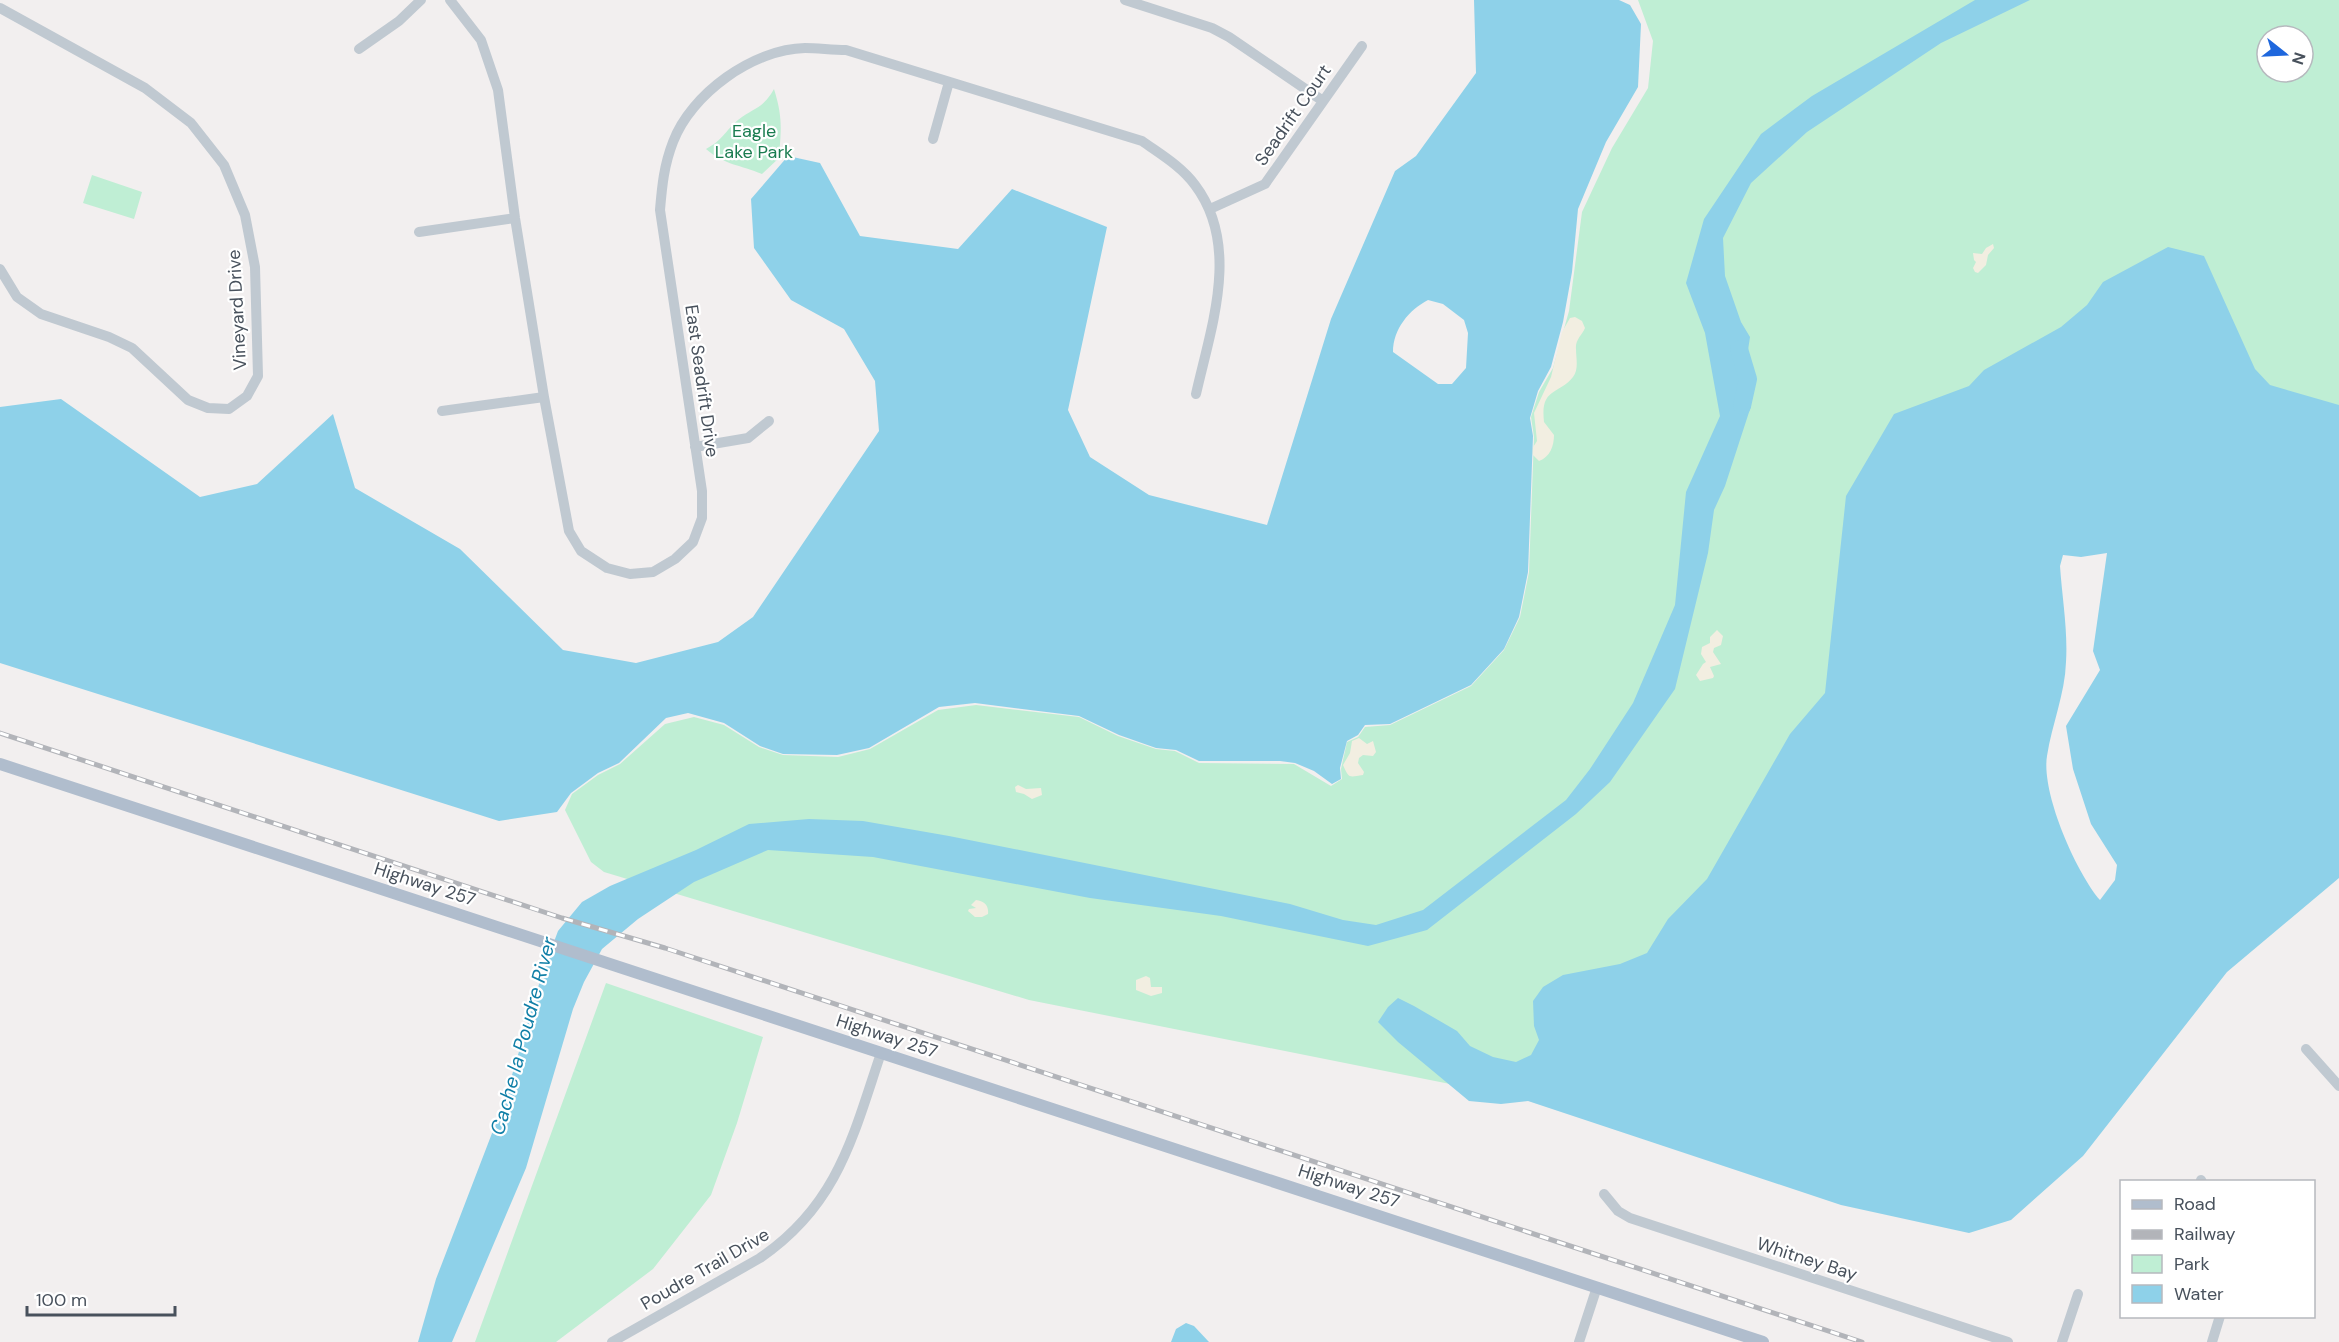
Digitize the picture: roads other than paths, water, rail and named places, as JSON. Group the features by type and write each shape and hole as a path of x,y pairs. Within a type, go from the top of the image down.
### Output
{"main road":[{"name":"Highway 257","path":"0,764 1763,1342"}],"street":[{"path":"359,49 399,21 421,0"},
{"name":"East Seadrift Drive","path":"450,0 481,40 498,90 515,218 544,397 569,531 581,551 607,568 630,574 652,572 675,559 693,542 702,518 702,492 660,210 663,171 674,140 690,111 718,84 743,66 769,55 803,48 846,50 1142,141 1181,170 1194,183 1210,209 1220,248 1219,287 1196,394"},
{"path":"1125,0 1212,28 1229,37 1323,101"},
{"name":"Vineyard Drive","path":"0,8 146,88 191,123 224,165 245,215 255,267 258,376 247,396 229,408 208,408 188,400 132,348 109,337 41,314 17,297 0,269"},
{"name":"Seadrift Court","path":"1210,209 1265,184 1362,46"},
{"path":"933,139 950,82"},
{"path":"419,232 515,218"},
{"path":"442,411 544,397"},
{"path":"695,447 748,438 769,421"},
{"path":"2306,1049 2339,1086"},
{"name":"Poudre Trail Drive","path":"612,1342 760,1258 781,1244 803,1223 819,1204 838,1171 856,1127 881,1053"},
{"name":"Whitney Bay","path":"1604,1194 1618,1211 1630,1218 2008,1342"},
{"path":"1579,1342 1597,1287"},
{"path":"2062,1342 2078,1294"},
{"path":"2212,1342 2220,1318"}],"water":[{"path":"1474,0 1619,0 1630,5 1641,24 1638,87 1606,142 1578,209 1572,272 1563,322 1551,367 1538,391 1530,418 1533,436 1528,572 1519,617 1504,649 1471,685 1390,724 1365,725 1358,735 1347,741 1340,768 1341,779 1332,784 1314,771 1295,763 1199,761 1176,750 1156,748 1119,735 1079,716 975,703 939,707 869,748 837,755 783,754 760,746 724,723 688,713 666,718 619,763 598,773 571,793 557,812 499,821 0,663 0,407 61,399 200,497 257,484 333,414 355,488 460,549 563,650 636,663 718,642 753,617 879,431 875,381 844,329 791,300 754,248 751,199 788,156 820,163 860,236 958,249 1012,189 1107,227 1068,410 1090,457 1149,495 1267,525 1331,319 1395,171 1416,156 1476,73","holes":["1428,300 1443,304 1464,320 1468,333 1466,368 1452,384 1438,384 1393,352 1399,328 1415,309"]},
{"path":"1975,0 2030,0 1941,43 1807,132 1751,183 1723,238 1725,276 1741,322 1750,337 1745,370 1751,406 1725,486 1714,510 1708,553 1675,689 1610,782 1576,814 1427,930 1368,946 1221,916 1090,898 873,857 768,850 694,882 638,919 602,949 584,982 573,1009 526,1168 452,1342 418,1342 436,1279 504,1102 542,974 558,931 582,902 610,886 696,850 749,824 809,819 863,821 1290,904 1343,920 1376,925 1423,910 1566,800 1590,769 1633,703 1675,605 1686,492 1720,416 1705,333 1686,283 1704,219 1761,134 1812,96"},
{"path":"2168,247 2204,256 2255,369 2270,385 2339,405 2339,878 2227,972 2083,1156 2011,1220 1969,1233 1841,1205 1528,1101 1501,1104 1469,1101 1398,1042 1378,1022 1388,1007 1398,998 1457,1031 1470,1046 1493,1057 1516,1062 1531,1055 1539,1040 1534,1026 1533,1001 1543,987 1563,975 1620,964 1647,953 1668,919 1707,879 1790,734 1825,693 1846,496 1894,414 1969,386 1984,370 2061,327 2087,305 2103,282","holes":["2107,553 2093,651 2100,670 2066,726 2073,769 2091,824 2117,865 2115,880 2100,900 2081,871 2062,831 2049,790 2047,772 2049,744 2065,674 2066,638 2060,566 2063,555 2081,557"]},
{"path":"1186,1323 1194,1326 1209,1342 1171,1342 1176,1329"}],"waterway":[{"name":"Cache la Poudre River","path":"1739,349 1748,379 1742,406"}],"railway":[{"path":"0,733 562,918 665,948 1862,1342"}],"park label":[{"name":"Eagle Lake Park","path":"754,141"}]}
